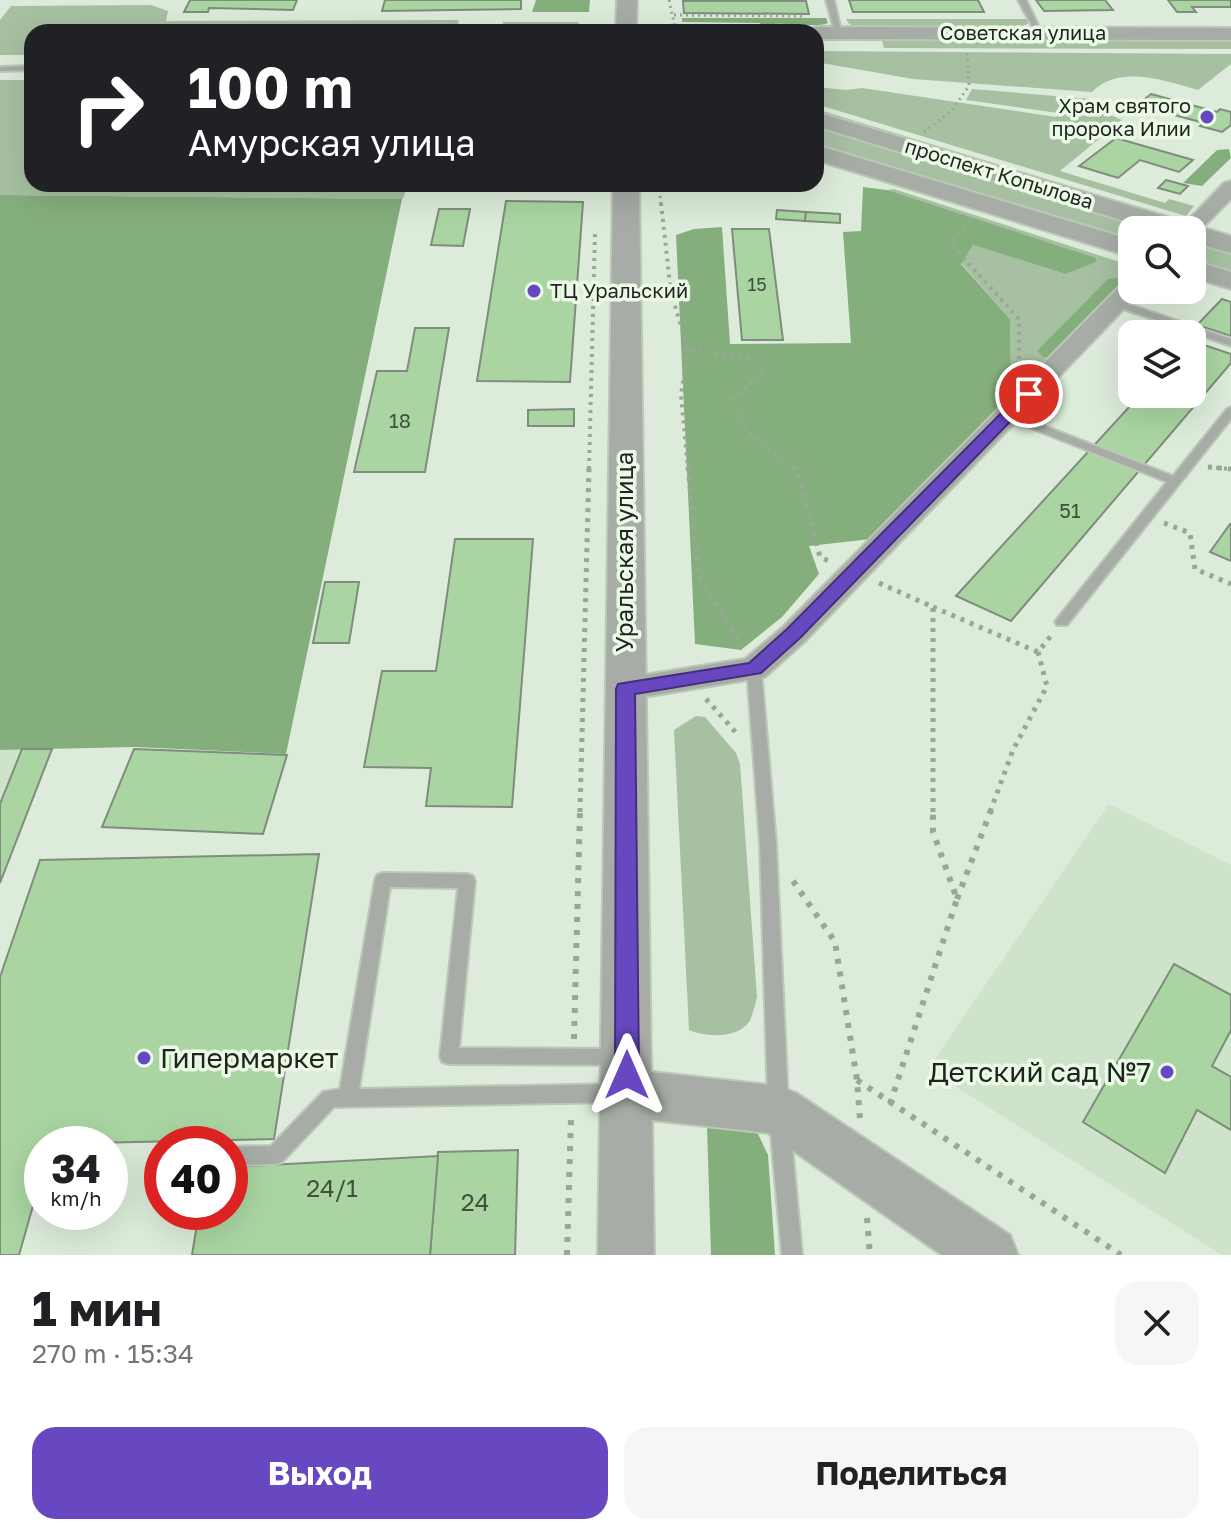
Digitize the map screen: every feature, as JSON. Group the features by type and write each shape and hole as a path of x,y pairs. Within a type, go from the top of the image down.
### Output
{"street":[{"path":"626,24 627,0"},
{"name":"Советская улица","path":"824,33 1231,34"},
{"name":"проспект Копылова","path":"824,121 1136,216"},
{"name":"проспект Копылова","path":"824,154 1118,245"},
{"path":"1205,216 1231,187"},
{"name":"Уральская улица","path":"626,1255 625,689 642,192"},
{"path":"1206,237 1231,245"},
{"path":"1206,273 1231,281"},
{"path":"625,689 754,669 794,634 1118,301"},
{"path":"627,1075 778,1110 990,1255"}],"lane":[{"path":"830,0 839,33"},
{"path":"1022,0 1040,33"},
{"path":"0,69 24,68"},
{"path":"1144,304 1231,343"},
{"path":"1062,622 1231,411"},
{"path":"1007,415 1173,480"},
{"path":"754,669 768,844 778,1110 792,1255"},
{"path":"348,1098 383,880 467,881 449,1056 574,1057 627,1075"},
{"path":"248,1156 275,1155 330,1098 572,1094 627,1075"}],"path":[{"path":"669,0 674,24"},
{"path":"919,135 952,110 968,89 967,50"},
{"path":"974,213 951,244 1019,319 1019,380 1029,394"},
{"path":"574,1057 596,232"},
{"path":"688,349 681,395 699,576 754,669"},
{"path":"1146,516 1190,533 1195,569 1231,584"},
{"path":"933,607 1038,652"},
{"path":"1038,652 1062,622"},
{"path":"957,899 1013,750 1047,686 1038,652"},
{"path":"689,680 761,761"},
{"path":"768,844 835,942 857,1080 1121,1255"},
{"path":"567,1255 572,1094"}],"shaded area":[{"path":"151,5 168,11 166,21 459,20 458,24 24,24 24,55 0,55 0,20 11,6"},
{"path":"846,19 1027,19 1029,23 1020,28 862,28 849,24"},
{"path":"503,22 579,22 579,24"},
{"path":"1231,39 1231,49 884,48 882,41"},
{"path":"824,51 1231,54 1231,64 1198,90 1143,77 1115,79 1092,92 913,79 824,63"},
{"path":"0,80 24,80 24,192 405,192 403,199 0,195"},
{"path":"824,88 862,88 1056,117 1058,113 966,100 972,89 1092,99 1106,113 1122,120 1060,171 1165,203 1169,199 1194,206 1186,216 824,106"},
{"path":"824,111 1168,216 1156,216 824,115"},
{"path":"824,126 1118,217 1118,240 824,148"},
{"path":"894,189 1118,261 1118,293 1020,392 1011,379 1010,319 961,263 973,245 1065,274 887,190"},
{"path":"1206,244 1231,251 1231,274 1206,266"},
{"path":"696,716 705,717 736,753 740,764 757,997 753,1013 744,1028 720,1035 689,1030 674,730"},
{"path":"52,749 0,883 0,750"},
{"path":"1109,804 1231,865 1231,1255 1222,1255 928,1069"}],"green space":[{"path":"536,0 590,0 589,12 532,12"},
{"path":"682,18 826,18 828,23 760,24 682,22"},
{"path":"1229,149 1231,158 1202,186 1183,183 1217,150"},
{"path":"863,187 887,190 1096,258 1096,262 1065,274 973,245 961,264 1010,319 1011,379 1020,392 871,539 809,546 819,574 782,617 741,650 695,644 676,235 694,229 722,227 730,344 851,343 843,232 861,231"},
{"path":"0,195 402,199 286,754 135,747 0,750"},
{"path":"1118,278 1118,294 1056,357 1043,357 1037,351 1108,279"},
{"path":"742,1126 758,1134 768,1155 775,1255 711,1255 707,1127"}],"building":[{"path":"190,0 297,0 293,10 209,8 208,12 184,12"},
{"path":"385,0 521,0 521,9 382,11"},
{"path":"849,0 978,0 984,12 853,12"},
{"path":"1036,0 1105,0 1113,10 1044,11"},
{"path":"1168,0 1231,0 1231,7 1192,7 1196,12 1177,12"},
{"path":"683,1 806,1 809,14 684,13"},
{"name":"Храм святого пророка Илии","path":"1151,94 1217,112 1220,109 1231,112 1231,125 1222,132 1200,126 1204,123 1137,105"},
{"path":"1116,138 1193,160 1179,172 1140,160 1118,178 1079,166"},
{"path":"1166,180 1188,186 1180,194 1158,188"},
{"name":"ТЦ Уральский","path":"506,201 583,202 570,382 477,381"},
{"path":"439,209 470,209 463,246 431,245"},
{"path":"777,210 806,212 805,221 776,219"},
{"path":"806,212 840,214 840,223 805,221"},
{"path":"732,229 769,229 783,340 742,340"},
{"path":"1222,299 1231,302 1231,336 1206,328 1206,320 1202,320"},
{"path":"415,328 449,328 425,472 354,472 377,371 407,371"},
{"path":"1206,346 1231,354 1231,363 1206,392"},
{"path":"1128,408 1193,408 1011,621 956,596"},
{"path":"574,409 574,426 528,426 528,410"},
{"path":"1231,524 1231,561 1210,552"},
{"path":"455,539 533,539 512,807 426,806 431,768 364,767 382,671 436,671"},
{"path":"325,582 359,582 349,643 313,643"},
{"path":"22,749 52,749 0,883 0,804"},
{"path":"134,749 287,755 263,834 102,827"},
{"name":"Гипермаркет","path":"319,854 274,1139 248,1140 248,1126 144,1126 144,1142 128,1142 128,1126 24,1126 26,1230 19,1255 0,1255 0,977 40,860"},
{"name":"Детский сад №7","path":"1174,964 1231,995 1231,1030 1212,1066 1231,1077 1231,1130 1197,1110 1165,1173 1083,1122"},
{"path":"518,1150 515,1255 430,1255 438,1152"},
{"path":"438,1156 430,1255 192,1255 196,1230 248,1230 248,1166"}],"place":[{"name":"Храм святого пророка Илии","path":"1207,117"},
{"name":"ТЦ Уральский","path":"534,291"},
{"name":"Гипермаркет","path":"144,1058"},
{"name":"Детский сад №7","path":"1167,1072"}],"route":[{"path":"627,1075 625,689 738,674 754,669 794,634 1029,394"}]}
